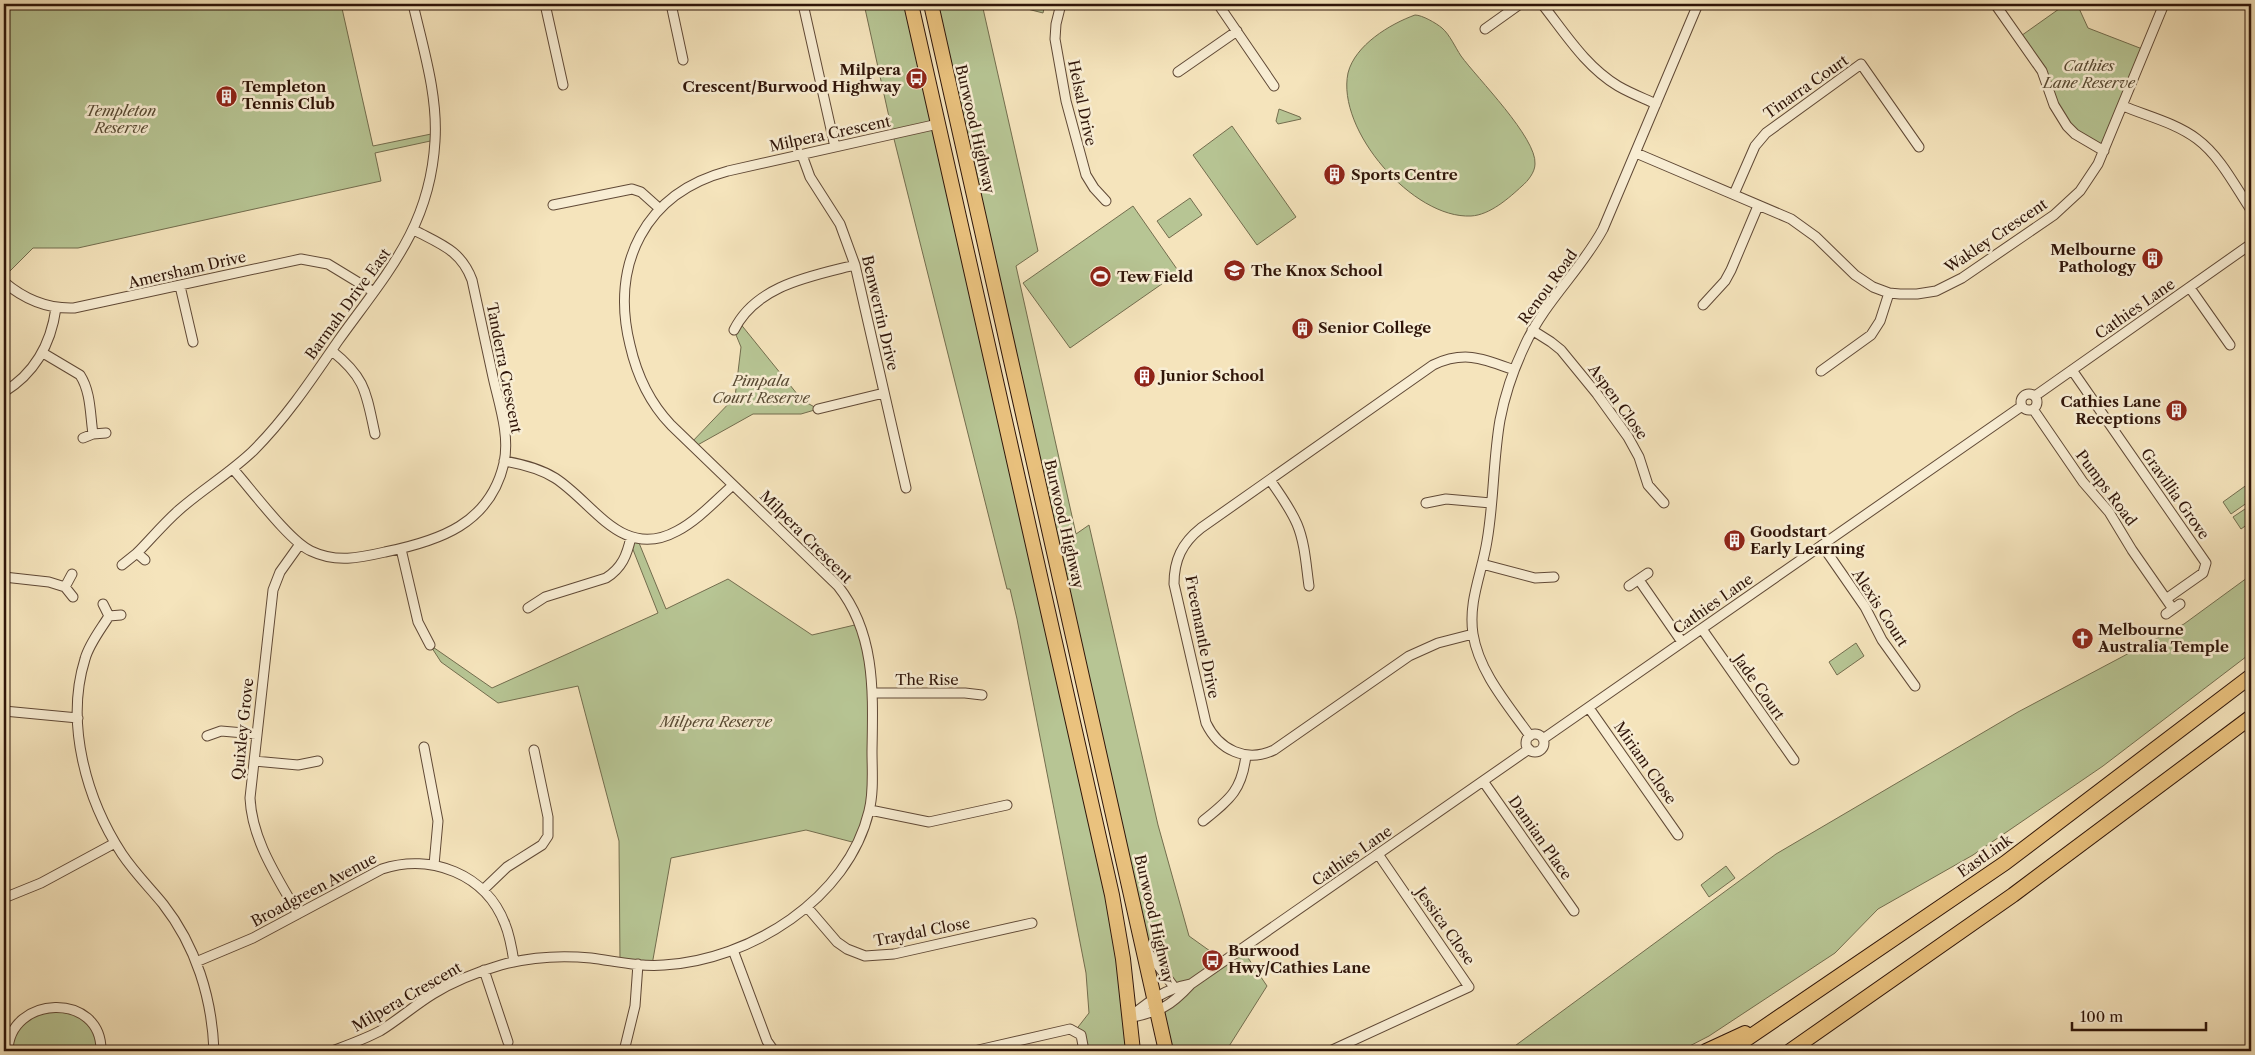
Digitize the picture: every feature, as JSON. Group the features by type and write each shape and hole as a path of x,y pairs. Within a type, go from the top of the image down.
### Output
{"highway":[{"path":"911,4 1112,895 1123,959 1133,1051"},
{"name":"Burwood Highway","path":"931,4 1166,1051"},
{"name":"EastLink","path":"1729,1051 2005,863 2251,676"},
{"path":"1790,1051 2013,895 2251,717"},
{"path":"1112,895 1130,888"},
{"path":"1706,1051 1777,1018"}],"street":[{"name":"Barmah Drive East","path":"122,565 138,553 177,512 233,469 279,423 395,263 414,230 430,184 436,129 432,91 413,4"},
{"path":"544,4 563,85"},
{"path":"671,4 683,60"},
{"path":"803,4 835,147"},
{"name":"Helsal Drive","path":"1061,4 1057,16 1055,39 1066,101 1086,175 1106,201"},
{"path":"1218,4 1274,86"},
{"path":"1485,29 1520,4"},
{"path":"1542,4 1570,43 1593,66 1618,86 1656,104"},
{"name":"Renou Road","path":"1530,736 1485,669 1473,634 1473,597 1488,539 1500,420 1514,370 1532,330 1556,293 1593,247 1608,218 1698,4"},
{"path":"1995,4 2042,71 2054,104 2067,126 2075,134 2104,151"},
{"name":"Wakley Crescent","path":"1636,154 1734,194 1799,224 1816,237 1855,275 1874,287 1889,293 1927,293 1945,287 1962,278 2073,199 2092,174 2104,151 2164,4"},
{"path":"1178,72 1237,31"},
{"name":"Tinarra Court","path":"1734,194 1755,146 1766,133 1861,64 1919,147"},
{"path":"2123,106 2180,129 2198,140 2213,155 2251,210"},
{"name":"Milpera Crescent","path":"332,1051 379,1031 444,988 484,970 514,962 567,957 638,964 676,964 704,959 733,950 762,937 788,922 807,907 830,884 849,858 861,836 870,810 872,675 866,644 858,618 838,586 662,416 642,385 634,361 623,308 626,274 639,236 660,209 687,187 707,178 938,124"},
{"name":"Benwerrin Drive","path":"802,155 810,176 840,224 855,265 906,488"},
{"path":"553,205 632,189 641,192 660,209"},
{"path":"1703,304 1721,286 1731,270 1758,206"},
{"name":"Tanderra Crescent","path":"233,469 300,544 318,554 343,559 401,549 437,539 471,519 491,494 504,461 503,420 469,273 461,259 450,249 414,230"},
{"name":"Cathies Lane","path":"2035,396 2251,244"},
{"name":"Amersham Drive","path":"4,282 24,296 56,308 82,307 289,261 309,260 337,268 374,292"},
{"path":"734,330 745,315 773,290 787,284 855,265"},
{"path":"180,286 193,342"},
{"path":"2190,288 2230,345"},
{"path":"1821,371 1871,335 1880,321 1889,293"},
{"path":"4,392 25,375 43,353 52,330 56,308"},
{"name":"Aspen Close","path":"1532,330 1561,350 1597,394 1633,445 1648,485 1664,503"},
{"path":"332,350 349,365 361,380 375,434"},
{"path":"43,353 80,375 88,393 93,434"},
{"name":"Freemantle Drive","path":"1473,634 1438,643 1416,652 1280,747 1268,753 1246,755 1223,746 1213,736 1206,723 1174,584 1174,574 1181,550 1192,535 1439,362 1459,357 1477,357 1514,370"},
{"name":"Gravillia Grove","path":"2072,370 2206,563 2203,573 2166,599"},
{"path":"818,409 884,394"},
{"path":"2030,394 2035,396 2037,403 2033,409 2028,410 2022,406 2023,396 2030,394"},
{"name":"Cathies Lane","path":"1543,739 2022,406"},
{"name":"Pumps Road","path":"2033,409 2083,482 2109,512 2132,550 2173,609"},
{"path":"83,438 93,434 106,433"},
{"path":"504,461 535,468 554,477 608,524 631,537 655,538 678,531 693,521 733,485"},
{"path":"1270,480 1286,503 1297,524 1304,547 1310,586"},
{"path":"1426,503 1446,499 1492,503"},
{"path":"528,608 545,597 612,574 623,562 631,537"},
{"name":"Quixley Grove","path":"298,914 263,849 254,824 250,798 273,590 280,572 300,544"},
{"name":"Alexis Court","path":"1822,545 1865,607 1882,640 1914,686"},
{"path":"401,549 418,622 430,645"},
{"path":"138,553 145,560"},
{"path":"1482,564 1534,578 1554,578"},
{"path":"1629,586 1648,573"},
{"path":"65,586 72,574"},
{"path":"4,577 38,580 65,586 73,597"},
{"path":"1639,580 1682,642"},
{"path":"103,604 109,616"},
{"path":"109,616 121,615"},
{"path":"109,616 85,656 78,699 80,748 94,800 114,843 174,919 196,962 209,1007 214,1051"},
{"name":"Jade Court","path":"1702,629 1794,760"},
{"name":"The Rise","path":"873,693 972,693 982,695"},
{"name":"Miriam Close","path":"1589,708 1678,835"},
{"path":"4,711 78,718"},
{"path":"207,736 221,731 257,734"},
{"path":"1537,734 1543,739 1543,747 1533,751 1529,748 1526,740 1530,736 1537,734"},
{"path":"424,748 438,821 434,865"},
{"name":"Cathies Lane","path":"1129,1018 1158,1012 1179,997 1191,984 1529,748"},
{"path":"484,890 506,867 542,846 548,836 548,817 534,750"},
{"path":"1203,821 1236,792 1242,779 1246,755"},
{"path":"254,761 298,765 318,761"},
{"name":"Damian Place","path":"1483,781 1574,911"},
{"path":"870,810 929,822 1007,805"},
{"path":"4,898 41,883 114,843"},
{"name":"Jessica Close","path":"1330,1051 1469,987 1378,854"},
{"name":"Broadgreen Avenue","path":"196,962 244,942 382,869 408,863 434,865 458,872 484,890 497,907 506,925 514,962"},
{"name":"Traydal Close","path":"807,907 837,942 852,952 865,956 894,954 1032,922"},
{"path":"1143,945 1174,987"},
{"path":"733,950 766,1041 774,1051"},
{"path":"624,1051 635,1006 638,964"},
{"path":"484,970 508,1042"},
{"name":"Cathies Lane","path":"1129,1018 1154,996 1174,987 1191,984"},
{"path":"8,1051 11,1034 18,1022 36,1012 56,1007 72,1009 84,1016 96,1032 101,1051"},
{"path":"974,1051 1070,1029 1081,1035 1084,1051"}],"green space":[{"name":"Templeton Reserve","path":"4,4 341,4 373,146 436,133 435,140 375,153 381,181 78,248 33,248 4,277"},
{"path":"864,4 911,4 1112,895 1133,1051 1084,1051 1075,1031 1089,1013 1086,973 1017,619 1010,589 1007,589 893,135"},
{"path":"931,4 982,4 1038,251 1016,266 1076,534 1089,525 1158,825 1189,936 1224,961 1242,949 1267,986 1226,1051 1166,1051 1158,1012 1190,985 1174,987 1143,946"},
{"path":"1008,4 1045,4 1043,13"},
{"name":"Cathies Lane Reserve","path":"2066,4 2077,4 2088,28 2145,50 2104,151 2067,126 2046,81 2018,38"},
{"path":"1415,15 1429,20 1445,31 1461,56 1517,124 1527,139 1533,153 1535,167 1529,179 1505,201 1485,213 1471,216 1449,213 1426,203 1403,187 1383,167 1366,144 1354,120 1347,96 1348,73 1352,63 1358,53 1375,37 1395,24"},
{"path":"1279,109 1301,119 1278,124 1276,121"},
{"path":"1232,126 1296,217 1257,245 1193,155"},
{"path":"1190,198 1202,215 1169,238 1157,221"},
{"name":"Tew Field","path":"1133,206 1179,272 1070,348 1023,283"},
{"name":"Pimpala Court Reserve","path":"739,322 802,400 818,409 801,414 753,414 694,447 690,444 735,397 741,347 734,330"},
{"path":"2248,484 2251,488 2251,500 2231,514 2223,502"},
{"path":"2251,505 2251,522 2241,529 2233,517"},
{"name":"Milpera Reserve","path":"637,538 666,609 728,579 812,635 859,624 866,644 871,797 856,843 806,830 671,858 652,965 620,962 619,841 578,686 498,703 441,662 430,645 492,688 658,613 630,542"},
{"path":"2251,575 2251,653 2103,766 1973,855 1878,909 1835,953 1709,1036 1680,1051 1508,1051 1776,854 2018,712 2184,624"},
{"path":"1856,643 1864,656 1837,675 1829,662"},
{"path":"1726,866 1735,878 1709,897 1701,885"},
{"path":"56,1007 90,1021 101,1051 9,1051 15,1025"}],"place":[{"name":"Milpera Crescent/Burwood Highway","path":"917,79"},
{"name":"Templeton Tennis Club","path":"226,96"},
{"name":"Sports Centre","path":"1335,175"},
{"name":"Melbourne Pathology","path":"2152,259"},
{"name":"The Knox School","path":"1235,271"},
{"name":"Tew Field","path":"1101,277"},
{"name":"Senior College","path":"1302,328"},
{"name":"Junior School","path":"1144,376"},
{"name":"Cathies Lane Receptions","path":"2177,411"},
{"name":"Goodstart Early Learning","path":"1734,541"},
{"name":"Melbourne Australia Temple","path":"2082,639"},
{"name":"Burwood Hwy/Cathies Lane","path":"1212,960"}]}
